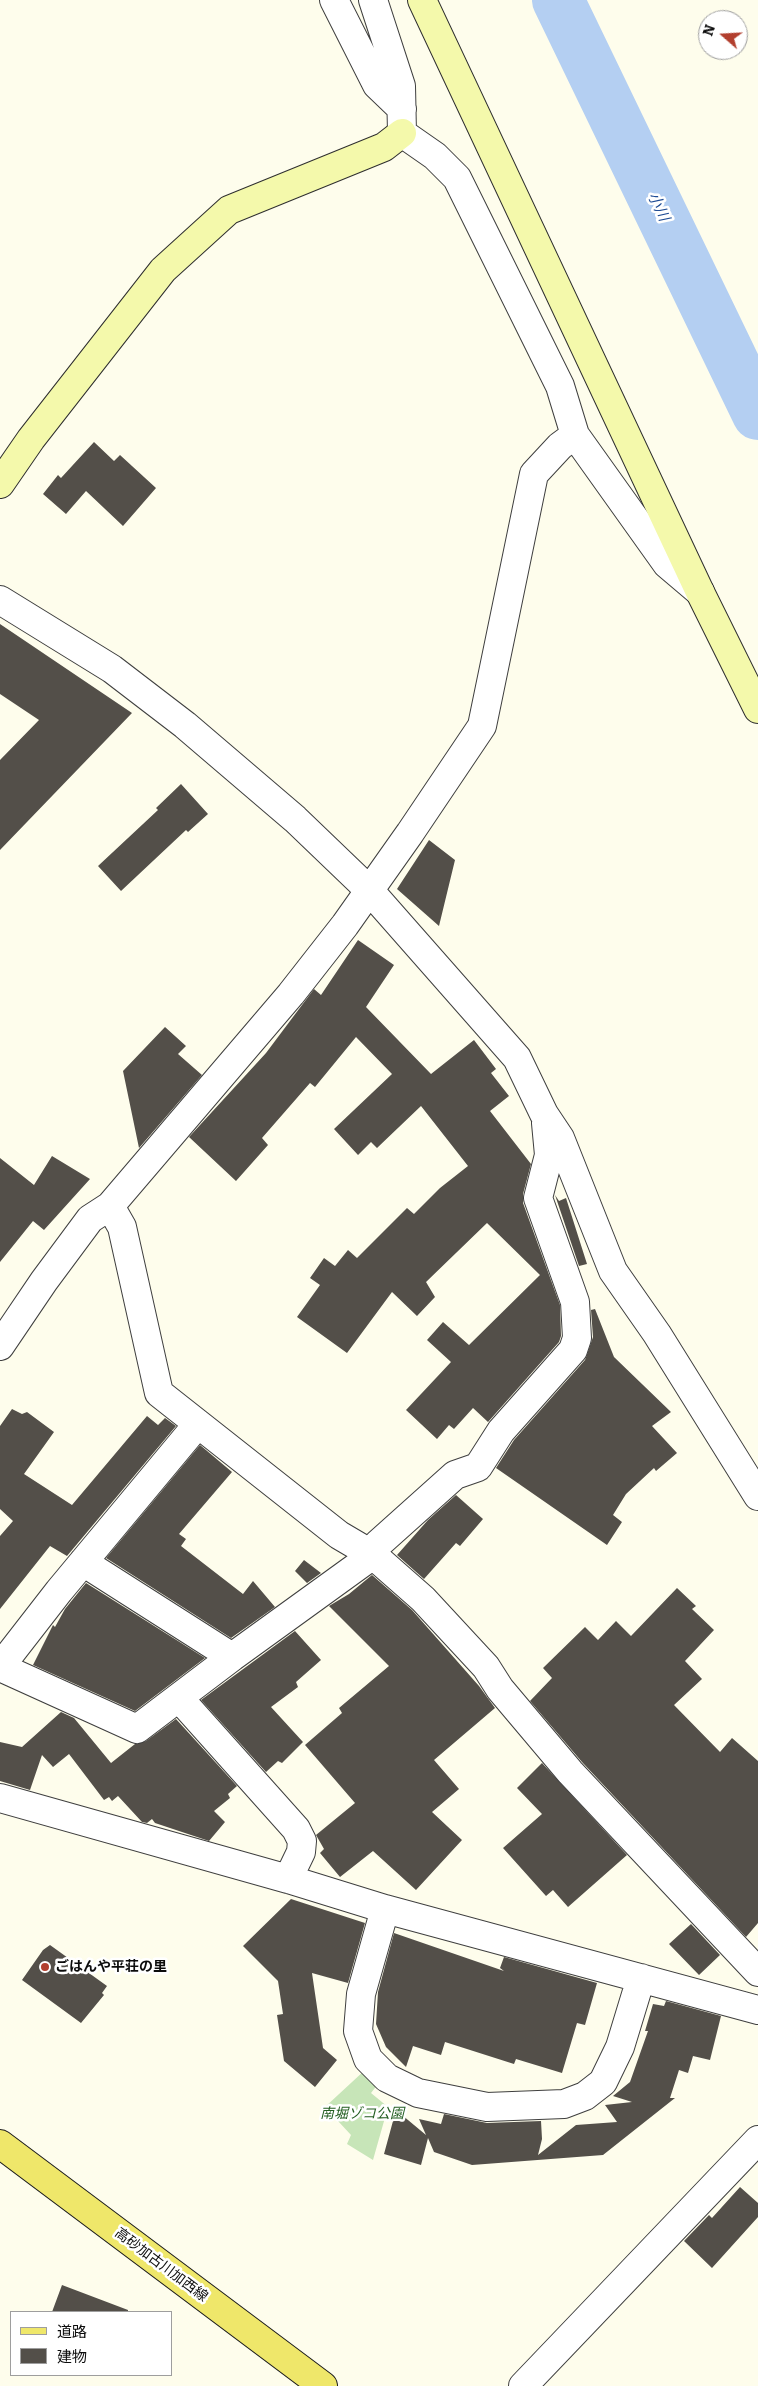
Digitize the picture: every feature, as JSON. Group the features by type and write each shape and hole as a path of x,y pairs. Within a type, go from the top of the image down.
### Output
{"main road":[{"name":"高砂加古川加西線","path":"0,2144 323,2386"}],"street":[{"path":"334,0 378,85 402,121 456,178 560,386 575,435 667,564 700,592"},
{"path":"0,484 31,439 163,270 229,210 384,147 402,121 401,86 373,0"},
{"path":"422,0 700,592 758,709"},
{"path":"0,1346 44,1281 90,1219 110,1206 291,994 370,891 482,726 534,474 560,446 575,435"},
{"path":"0,600 112,669 185,725 295,819 370,891 517,1058 544,1114 560,1138 612,1271 657,1334 758,1496"},
{"path":"197,1425 83,1562 0,1667 137,1729 232,1657 373,1555 378,1544 455,1475 478,1467 501,1431 573,1350 577,1338 575,1302 538,1198 549,1155 544,1114"},
{"path":"110,1206 122,1227 159,1393 197,1425 339,1535 373,1555 423,1599 486,1667 500,1689 570,1772 758,1972"},
{"path":"83,1562 232,1657"},
{"path":"179,1698 296,1829 302,1841 301,1852 288,1879"},
{"path":"0,1798 288,1879 386,1909 758,2010"},
{"path":"386,1909 361,1994 358,2031 368,2059 387,2078 418,2094 488,2107 564,2104 585,2096 602,2082 620,2047 641,1978"},
{"path":"522,2386 758,2140"}],"green space":[{"name":"南堀ゾコ公園","path":"365,2070 378,2084 371,2093 388,2107 373,2160 347,2144 351,2135 325,2107"}],"building":[{"path":"94,442 114,461 120,455 156,488 123,526 86,491 66,514 43,494 58,475 61,478"},
{"path":"0,624 132,713 0,850 0,760 39,720 0,694"},
{"path":"181,784 208,814 188,832 186,830 121,891 98,866 158,810 156,808"},
{"path":"429,840 455,860 439,926 397,889"},
{"path":"358,940 394,965 366,1007 431,1074 474,1040 496,1069 491,1073 509,1096 490,1111 531,1164 523,1194 523,1203 560,1305 561,1336 559,1342 488,1422 473,1408 454,1429 449,1425 437,1439 406,1410 451,1362 427,1340 443,1322 469,1345 540,1275 487,1223 426,1282 435,1297 417,1316 392,1292 347,1353 297,1317 320,1285 310,1278 324,1258 335,1266 348,1250 357,1258 407,1208 414,1214 440,1188 468,1166 421,1106 377,1148 371,1142 358,1155 334,1129 392,1074 356,1037 315,1087 310,1083 262,1138 268,1145 236,1181 189,1137 266,1053 314,989 321,995"},
{"path":"165,1027 186,1046 178,1054 202,1075 139,1148 123,1071"},
{"path":"52,1156 90,1179 44,1230 33,1221 0,1262 0,1158 34,1185"},
{"path":"555,1195 559,1201 566,1198 587,1264 579,1266"},
{"path":"595,1309 614,1357 671,1412 652,1426 677,1453 656,1471 654,1468 626,1494 613,1515 622,1522 607,1545 496,1468 514,1440 585,1360 593,1337 591,1310"},
{"path":"12,1409 22,1414 27,1412 54,1432 24,1474 72,1505 147,1416 158,1425 165,1418 176,1426 67,1556 50,1546 0,1609 0,1536 13,1521 0,1509 0,1426"},
{"path":"200,1445 232,1472 179,1534 186,1539 181,1546 243,1594 253,1581 275,1607 231,1638 106,1558"},
{"path":"456,1495 483,1519 460,1546 456,1543 424,1579 397,1555 428,1520"},
{"path":"304,1560 321,1573 307,1583 295,1571"},
{"path":"372,1575 412,1610 479,1686 495,1708 434,1760 459,1789 432,1812 462,1840 416,1890 373,1851 340,1877 320,1853 324,1849 316,1835 355,1803 305,1745 342,1713 339,1708 389,1666 329,1606 349,1594"},
{"path":"86,1583 205,1658 135,1711 33,1665 53,1625 55,1627 65,1609"},
{"path":"677,1588 696,1606 692,1609 714,1630 685,1661 702,1679 674,1705 720,1752 732,1738 758,1761 758,1923 746,1937 582,1762 530,1701 552,1678 543,1668 585,1627 598,1640 616,1621 631,1636"},
{"path":"295,1631 321,1660 296,1682 298,1687 271,1707 303,1742 282,1763 278,1761 266,1772 201,1700"},
{"path":"61,1712 74,1718 111,1763 135,1744 146,1741 176,1719 237,1786 228,1794 230,1798 214,1811 225,1822 209,1841 155,1823 152,1819 147,1823 142,1822 118,1796 112,1801 109,1797 104,1800 69,1754 53,1767 42,1755 30,1790 0,1781 0,1742 22,1747"},
{"path":"542,1763 627,1855 568,1907 553,1890 546,1896 503,1848 542,1814 517,1788"},
{"path":"291,1899 365,1923 348,1983 312,1973 323,2048 337,2060 315,2087 284,2061 277,2015 283,2014 278,1981 243,1946"},
{"path":"691,1924 720,1955 699,1975 669,1944"},
{"path":"394,1933 504,1971 500,1968 504,1957 597,1983 585,2025 577,2023 562,2073 516,2059 514,2064 445,2042 441,2055 413,2046 406,2067 386,2047 376,2024 378,1992"},
{"path":"50,1945 107,1986 102,1993 104,1995 81,2023 22,1980 43,1950"},
{"path":"666,2001 721,2016 710,2060 693,2056 688,2073 679,2070 670,2098 675,2098 603,2155 472,2165 434,2152 428,2138 421,2165 384,2154 396,2110 426,2135 419,2119 441,2124 444,2114 487,2123 541,2121 542,2139 538,2155 576,2125 617,2122 605,2105 632,2102 613,2096 630,2082 648,2031 645,2031 653,2004 664,2006"},
{"path":"740,2187 758,2203 758,2217 712,2268 684,2241 709,2215 712,2218"},
{"path":"62,2285 128,2310 128,2311 52,2311"}],"waterway":[{"name":"小川","path":"558,0 758,414"}],"place":[{"name":"ごはんや平荘の里","path":"45,1967"}]}
